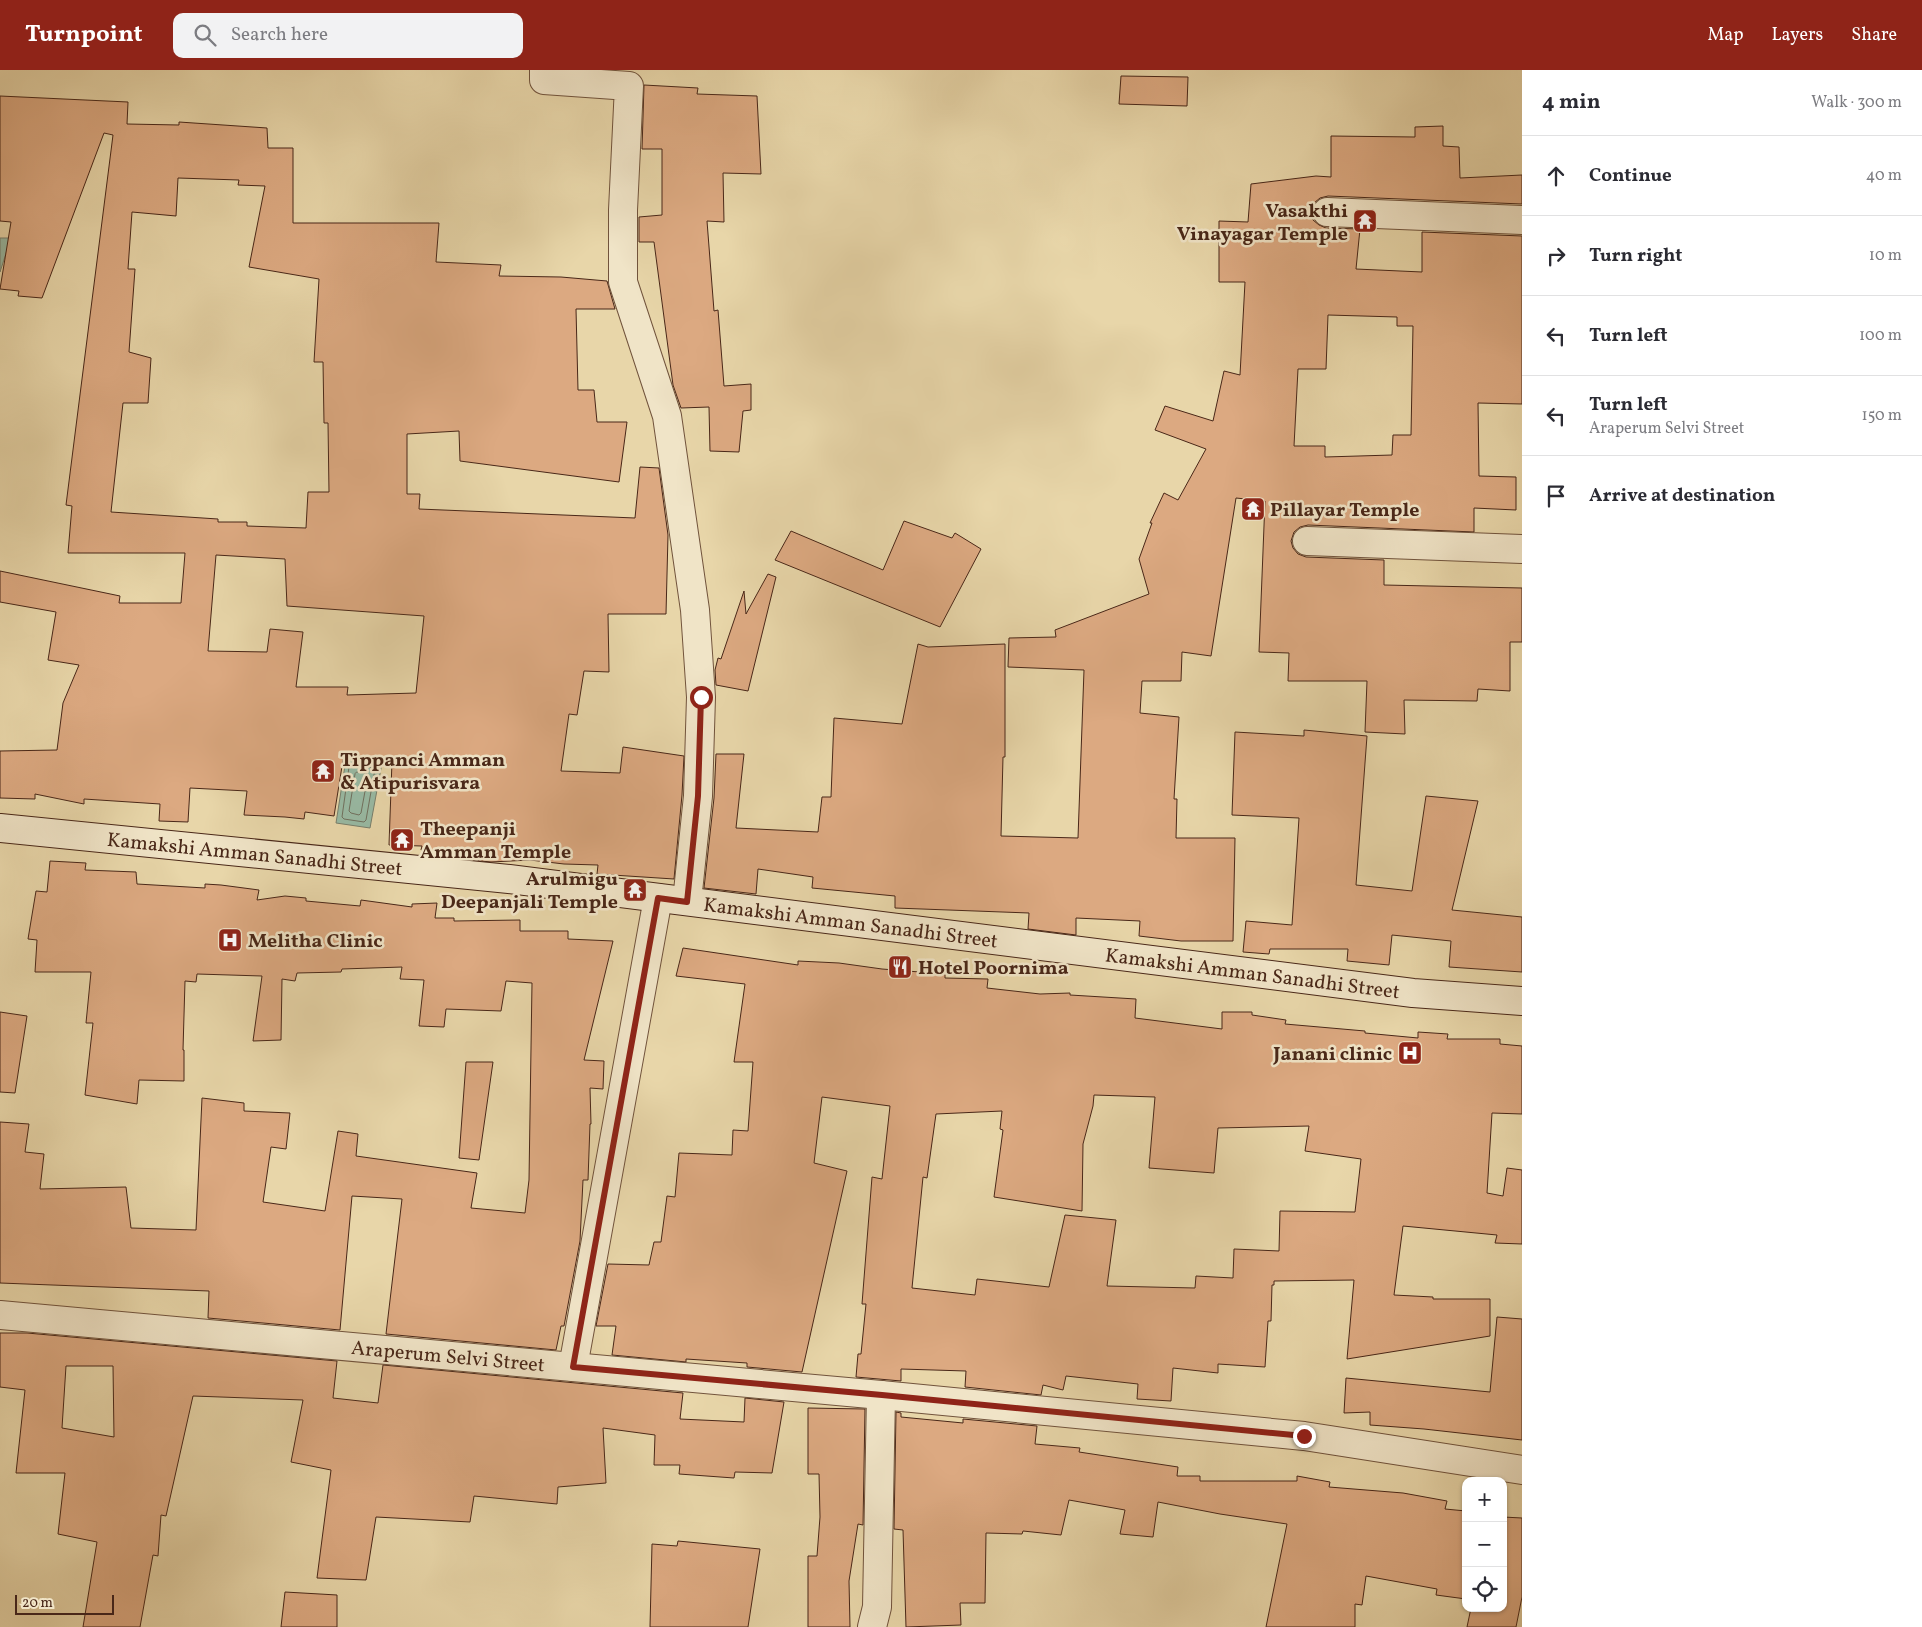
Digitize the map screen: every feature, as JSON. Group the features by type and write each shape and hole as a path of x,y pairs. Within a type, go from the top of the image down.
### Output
{"street":[{"path":"544,70 544,80 629,86 623,210 623,282 667,416 695,610 701,697 698,796 687,902"},
{"path":"1327,212 1522,220"},
{"path":"1307,541 1522,549"},
{"name":"Kamakshi Amman Sanadhi Street","path":"0,828 509,879 1413,993 1522,1000"},
{"path":"573,1367 658,898"},
{"name":"Araperum Selvi Street","path":"0,1316 882,1395 1304,1436 1522,1470"},
{"path":"872,1627 877,1608 882,1395"}],"water":[{"path":"0,238 11,238 0,272"},
{"path":"346,759 382,763 370,828 336,823"}],"building":[{"path":"1121,76 1188,77 1187,106 1119,104"},
{"path":"644,85 698,88 697,94 757,96 761,174 723,173 724,222 707,221 714,311 718,310 724,386 751,384 751,410 743,411 739,452 710,451 709,407 681,408 673,385 654,242 639,242 639,217 662,215 662,149 642,149"},
{"path":"0,96 128,102 127,124 179,125 179,122 267,128 268,148 293,148 293,223 439,223 436,262 501,265 499,276 561,277 607,281 615,309 576,309 578,390 594,390 597,422 627,422 619,482 460,461 459,431 407,434 407,494 420,494 419,509 635,518 640,467 659,468 668,535 666,614 608,614 609,672 584,671 577,715 569,714 561,771 620,773 623,747 684,756 674,879 597,874 598,865 530,860 491,862 452,858 452,853 421,850 422,846 389,845 392,761 344,754 334,816 305,812 304,819 244,815 247,791 190,788 188,822 159,821 160,804 84,799 84,804 35,794 35,799 0,798 0,751 57,750 63,703 79,665 48,660 56,612 0,602 0,571 120,596 119,603 181,603 185,553 68,553 72,506 66,505 113,135 104,133 42,298 18,296 19,291 0,289 11,222 0,221","holes":["178,178 239,180 238,185 265,186 249,267 319,279 314,362 323,362 324,423 328,423 329,492 308,492 306,528 247,526 247,522 218,522 218,519 111,512 123,403 148,403 151,358 129,352 135,269 128,269 132,212 176,216","216,555 285,559 287,606 424,616 416,693 347,695 348,687 296,687 303,632 270,629 267,652 208,651"]},
{"path":"1443,126 1443,146 1459,147 1460,178 1522,175 1522,204 1328,196 1320,198 1314,203 1311,212 1313,220 1326,228 1360,229 1356,269 1422,272 1422,232 1522,236 1522,404 1478,403 1479,476 1516,477 1516,510 1474,508 1474,532 1308,525 1300,527 1294,532 1291,541 1293,548 1298,554 1306,557 1384,560 1384,585 1522,588 1522,642 1510,642 1510,691 1478,689 1477,701 1404,700 1405,734 1365,732 1367,681 1288,681 1289,653 1259,652 1265,501 1236,498 1211,656 1182,652 1181,681 1142,681 1140,713 1179,717 1174,799 1177,799 1176,838 1235,838 1233,941 1181,941 1139,936 1140,921 1076,918 1076,935 1028,929 1029,913 895,908 895,896 812,888 813,877 758,869 756,894 704,888 714,798 716,754 744,754 736,828 818,832 822,797 831,797 834,718 902,724 918,644 928,647 1005,644 1005,757 1003,757 1001,836 1078,838 1084,670 1008,667 1009,638 1056,637 1055,630 1149,594 1139,559 1152,523 1150,523 1164,493 1178,500 1206,449 1155,430 1165,406 1213,421 1224,371 1240,375 1245,282 1219,282 1219,221 1248,222 1251,184 1316,176 1331,177 1331,136 1415,137 1415,127","holes":["1328,315 1397,317 1397,326 1413,326 1411,435 1393,435 1392,455 1325,457 1325,446 1294,446 1298,369 1326,369"]},
{"path":"904,521 952,538 955,533 981,549 940,627 775,560 791,531 883,570"},
{"path":"768,574 776,577 748,691 716,685 715,670 718,658 721,659 744,591 746,614"},
{"path":"1304,730 1367,736 1356,885 1412,891 1426,796 1478,801 1452,910 1522,917 1522,972 1449,967 1451,941 1392,935 1389,965 1347,961 1348,949 1270,949 1269,954 1243,952 1246,921 1292,925 1299,818 1232,815 1235,732 1304,736"},
{"path":"50,861 86,863 85,870 136,872 137,884 205,888 205,884 259,890 257,900 285,896 306,898 306,901 360,906 361,900 412,907 412,904 437,903 435,918 454,918 454,921 520,920 520,931 568,931 568,939 613,941 584,1060 604,1061 603,1089 590,1088 591,1124 588,1180 583,1180 580,1241 564,1326 561,1326 556,1350 386,1334 402,1199 352,1196 340,1330 208,1318 209,1291 0,1283 0,1122 29,1124 25,1152 44,1154 40,1189 126,1187 131,1228 196,1230 202,1098 244,1103 244,1111 290,1113 286,1149 271,1147 263,1202 325,1211 338,1131 358,1134 356,1156 477,1173 471,1208 525,1213 529,1180 532,983 506,981 501,1011 446,1009 444,1027 419,1026 424,980 400,979 402,967 342,969 341,972 297,973 295,981 282,979 281,1040 253,1041 262,976 197,974 196,982 185,981 184,1081 139,1080 137,1104 85,1095 93,1023 86,1023 91,972 35,972 37,940 28,939 36,891 47,892"},
{"path":"683,948 798,965 798,961 839,963 882,969 945,974 945,978 988,979 987,988 1040,994 1070,993 1070,995 1136,999 1135,1018 1222,1029 1222,1012 1252,1012 1252,1015 1286,1020 1285,1024 1418,1038 1418,1032 1448,1034 1447,1039 1500,1039 1500,1044 1522,1046 1522,1114 1492,1113 1487,1193 1503,1196 1507,1168 1522,1170 1522,1244 1495,1243 1497,1235 1403,1226 1394,1295 1433,1297 1433,1299 1490,1299 1490,1336 1347,1359 1354,1280 1274,1281 1274,1285 1272,1285 1271,1321 1268,1321 1265,1367 1218,1364 1218,1373 1173,1368 1171,1401 1137,1399 1138,1384 1066,1376 1063,1390 1043,1385 1041,1395 965,1387 966,1371 901,1369 901,1381 856,1377 858,1354 861,1354 866,1304 862,1304 872,1177 882,1179 890,1106 822,1097 814,1163 847,1171 802,1372 747,1367 747,1363 686,1359 686,1362 612,1355 616,1326 596,1326 608,1264 649,1265 654,1242 661,1242 667,1196 675,1197 679,1153 732,1155 733,1130 748,1131 753,1062 734,1062 745,984 676,976","holes":["1094,1095 1155,1097 1149,1168 1214,1173 1218,1128 1309,1126 1305,1151 1361,1159 1355,1212 1280,1211 1279,1251 1234,1249 1233,1278 1196,1276 1195,1288 1107,1286 1116,1220 1065,1215 1049,1287 977,1279 975,1295 912,1288 923,1177 927,1178 936,1114 1002,1111 1000,1129 1003,1130 994,1197 1082,1211 1083,1144"]},
{"path":"0,1012 27,1016 15,1093 0,1092"},
{"path":"466,1062 493,1062 479,1160 459,1158"},
{"path":"1497,1317 1522,1319 1522,1440 1370,1425 1370,1412 1344,1413 1346,1378 1490,1392"},
{"path":"0,1333 27,1333 337,1361 333,1398 378,1403 383,1365 683,1393 680,1419 744,1422 745,1398 784,1402 772,1473 735,1472 734,1478 679,1474 680,1465 654,1465 655,1435 603,1428 606,1483 558,1487 557,1504 474,1496 470,1522 376,1517 366,1580 317,1578 331,1470 291,1462 303,1400 193,1396 166,1516 161,1515 158,1556 153,1555 140,1627 83,1627 97,1542 58,1534 65,1473 16,1473 25,1390 0,1387","holes":["66,1366 113,1366 114,1437 62,1428"]},
{"path":"808,1408 865,1409 863,1525 858,1524 849,1581 850,1627 808,1627 808,1556 817,1556 820,1517 819,1474 808,1474"},
{"path":"896,1412 901,1413 901,1417 963,1423 963,1419 1037,1426 1035,1444 1080,1448 1079,1452 1178,1467 1177,1476 1200,1476 1200,1481 1297,1481 1297,1476 1330,1482 1329,1487 1403,1493 1447,1501 1445,1509 1462,1511 1462,1598 1436,1595 1437,1589 1366,1576 1362,1605 1355,1604 1355,1627 1266,1627 1287,1524 1158,1502 1153,1537 1120,1534 1125,1510 1069,1500 1061,1535 1023,1531 1022,1534 986,1533 985,1603 960,1603 961,1625 906,1627 903,1530 894,1529"},
{"path":"1507,1517 1522,1518 1522,1597 1516,1627 1467,1627 1470,1612 1507,1612"},
{"path":"678,1541 760,1549 748,1627 650,1627 652,1544 677,1546"},
{"path":"285,1592 337,1595 337,1627 281,1627"}],"place":[{"name":"Vasakthi Vinayagar Temple","path":"1365,221"},
{"name":"Pillayar Temple","path":"1253,509"},
{"name":"Tippanci Amman & Atipurisvara","path":"323,771"},
{"name":"Theepanji Amman Temple","path":"402,840"},
{"name":"Arulmigu Deepanjali Temple","path":"635,890"},
{"name":"Melitha Clinic","path":"230,940"},
{"name":"Hotel Poornima","path":"900,967"},
{"name":"Janani clinic","path":"1410,1053"}],"route":[{"path":"701,697 698,796 687,902 658,898 573,1367 1304,1436"}]}
